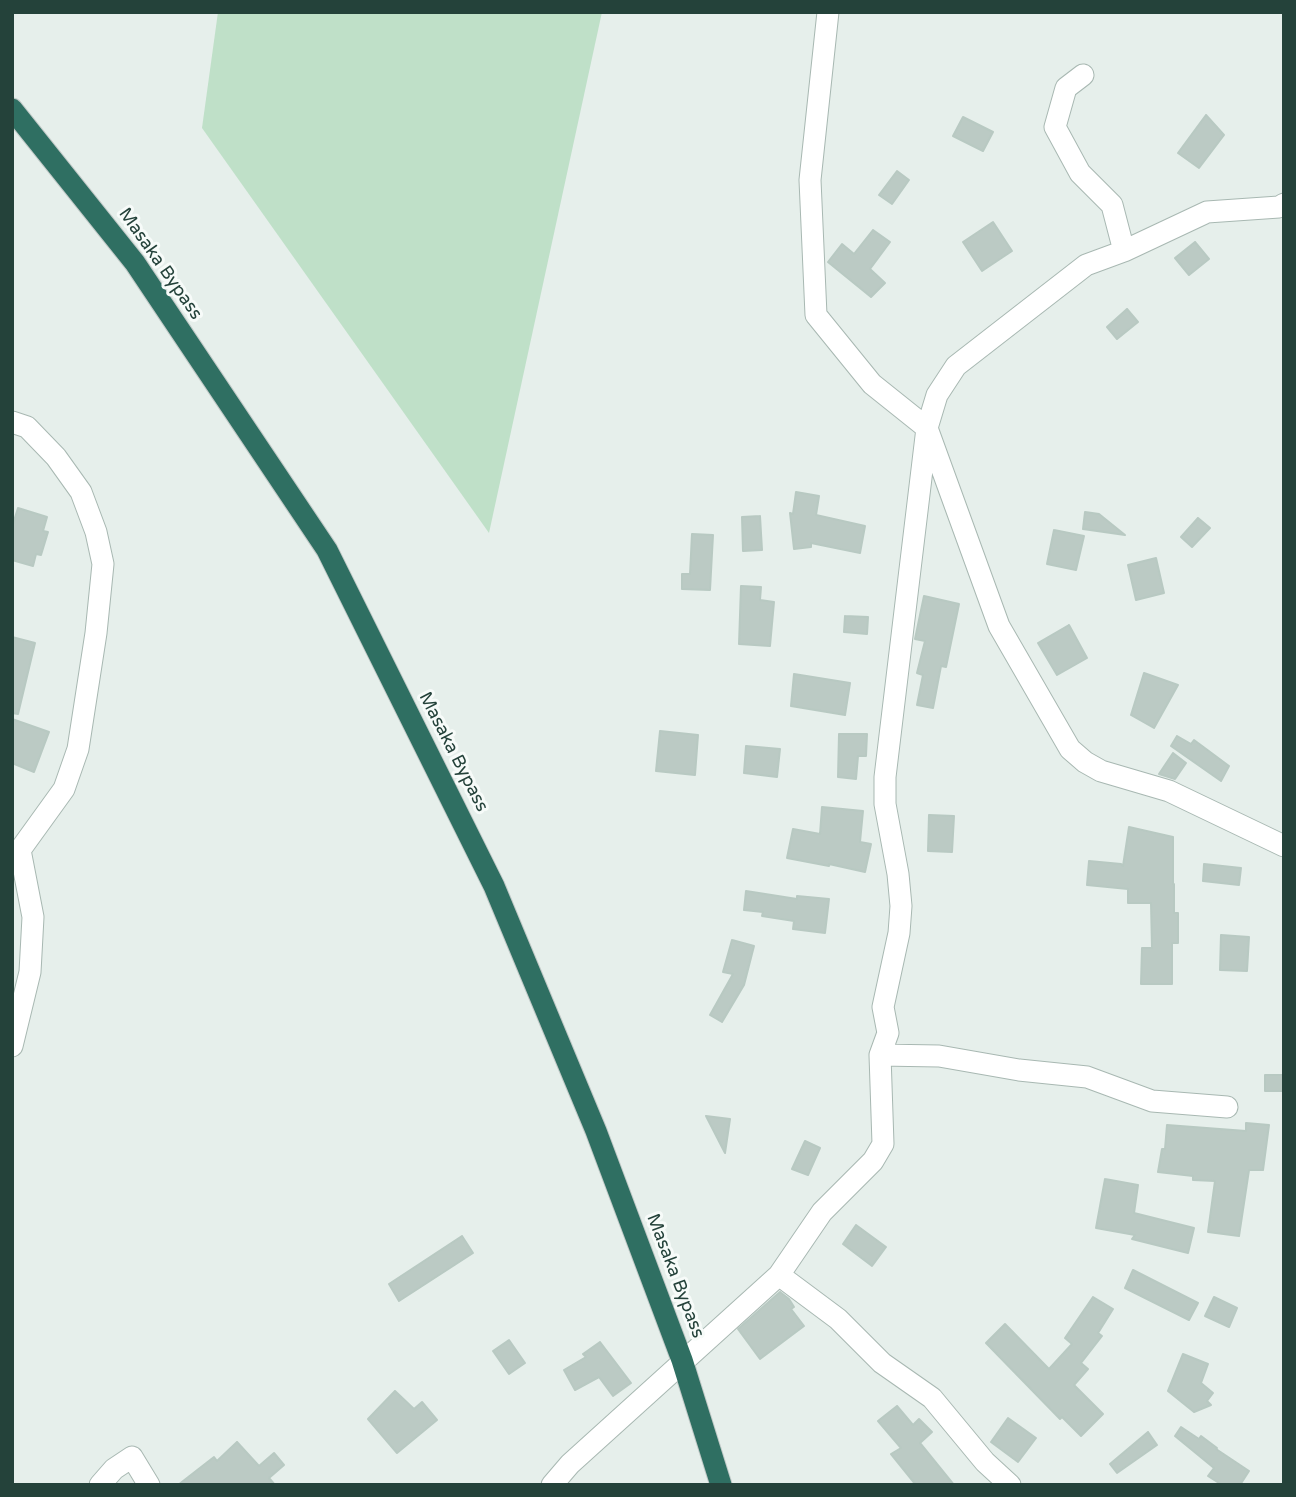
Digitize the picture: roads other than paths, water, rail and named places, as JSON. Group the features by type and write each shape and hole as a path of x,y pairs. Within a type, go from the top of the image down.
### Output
{"highway":[{"name":"Masaka Bypass","path":"12,109 135,264 327,550 494,886 596,1131 682,1360 722,1485"}],"street":[{"path":"828,12 810,180 816,315 872,384 927,428 999,626 1070,749 1101,771 1169,791 1284,846"},
{"path":"1083,75 1066,88 1055,127 1080,173 1112,205 1124,251"},
{"path":"552,1485 570,1464 682,1360 779,1275 822,1212 873,1161 883,1144 880,1055 888,1033 883,1007 899,933 901,906 885,804 885,777 927,428 937,395 956,366 1086,265 1124,251 1206,212 1279,207 1284,204"},
{"path":"12,422 27,427 56,457 81,492 96,532 103,564 96,633 78,749 64,789 16,856 33,917 30,972 12,1046"},
{"path":"880,1055 939,1056 1019,1070 1087,1077 1152,1101 1227,1107"},
{"path":"779,1275 838,1319 881,1363 932,1398 985,1462 1010,1485"},
{"path":"100,1485 114,1469 132,1457 149,1485"}]}
